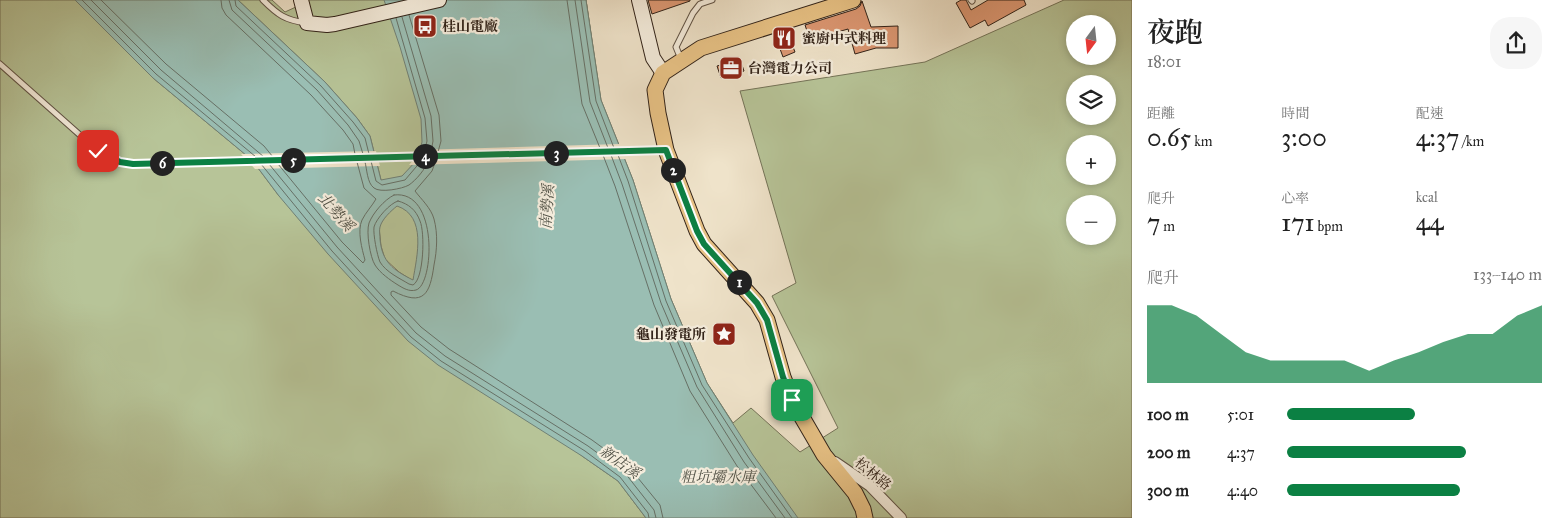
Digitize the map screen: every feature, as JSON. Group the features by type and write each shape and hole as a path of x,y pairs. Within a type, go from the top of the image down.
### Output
{"main road":[{"path":"853,0 701,48 663,74 655,90 666,150 697,231 704,244 757,303 767,320 783,377 792,400 824,455 855,493 865,518"}],"street":[{"path":"301,0 307,23 327,25 439,0"},
{"path":"639,0 653,58 663,74"},
{"name":"松林路","path":"824,455 870,486 901,518"}],"lane":[{"path":"263,0 284,18 307,23"},
{"path":"681,60 676,47 693,13 700,4 712,0"},
{"path":"0,64 98,151 120,162 133,164 666,150"}],"green space":[{"path":"0,0 75,0 153,78 252,160 279,196 582,456 618,481 646,518 0,518"},
{"path":"238,0 272,0 285,12 298,6 296,0 513,0 413,281 399,272 385,259 381,246 379,227 381,180 370,136 357,118 325,82"},
{"path":"586,0 601,100 633,180 671,299 707,383 733,423 751,408 800,452 838,428 772,296 796,283 740,91 925,62 1064,0 1132,0 1132,518 741,518 650,443"}],"water":[{"path":"75,0 238,0 325,82 357,118 370,136 381,180 402,176 417,160 422,142 421,119 384,0 586,0 601,100 633,180 671,299 707,383 753,455 798,518 646,518 618,481 582,456 438,365 408,341 328,254 279,196 252,160 153,78","holes":["397,206 413,218 418,238 413,280 394,269 383,254 380,239 380,227 387,215"]}],"pier":[{"path":"621,144 627,159 409,165 414,159 417,150"},
{"path":"376,151 380,166 255,169 241,154"}],"building":[{"path":"648,0 690,0 690,1 652,14"},
{"path":"966,0 971,10 988,0 1024,0 1026,5 988,26 985,20 970,28 956,3"},
{"path":"862,1 871,27 898,26 898,48 876,48 855,54 848,29 810,40 805,25 856,9"},
{"path":"788,34 795,52 783,57 776,38"},
{"name":"台灣電力公司","path":"740,59 744,71 721,78 717,66"}],"place":[{"name":"桂山電廠","path":"425,26"},
{"name":"蜜廚中式料理","path":"784,38"},
{"name":"台灣電力公司","path":"731,68"},
{"name":"龜山發電所","path":"724,334"}],"route":[{"path":"98,151 120,162 133,164 666,150 697,231 704,244 757,303 767,320 783,377 792,400"}],"water label":[{"name":"南勢溪","path":"547,207"},
{"name":"北勢溪","path":"336,212"},
{"name":"新店溪","path":"620,462"},
{"name":"粗坑壩水庫","path":"718,477"}]}
